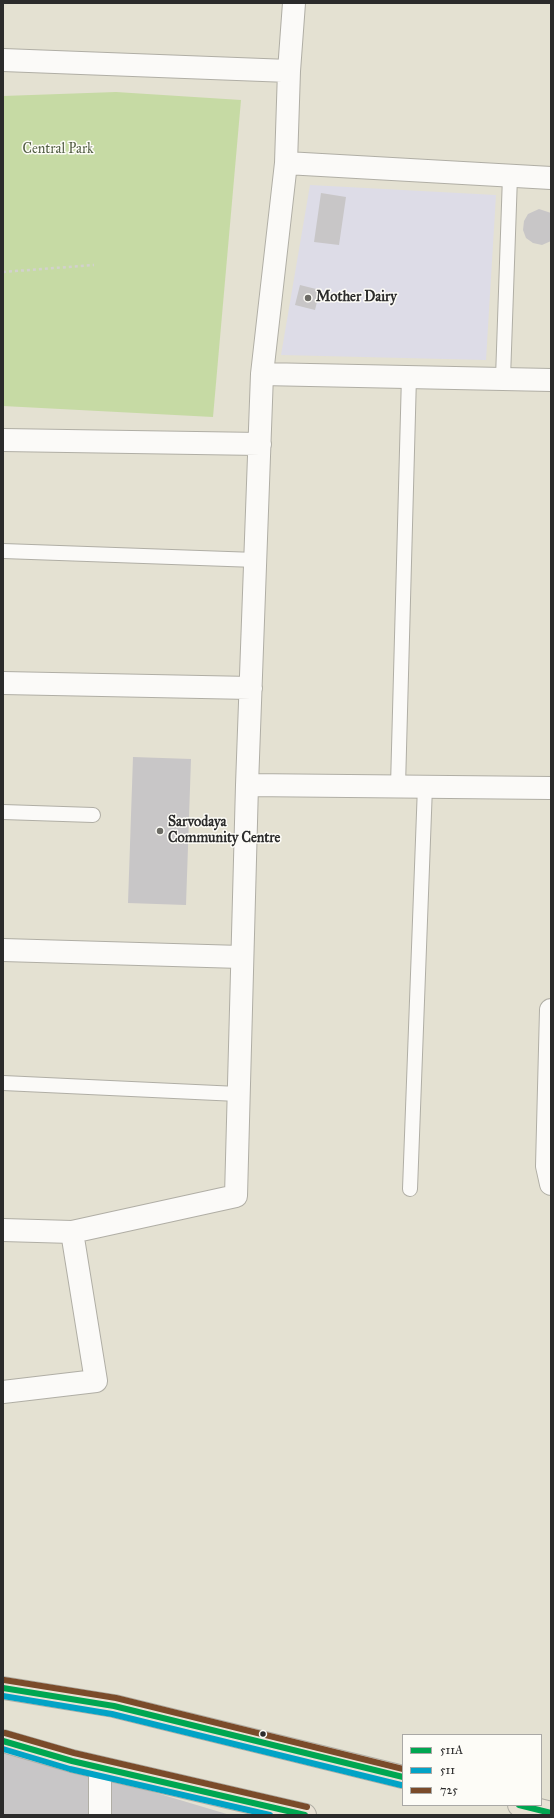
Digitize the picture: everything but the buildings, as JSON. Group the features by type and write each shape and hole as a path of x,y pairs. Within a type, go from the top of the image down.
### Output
{"highway":[{"path":"3,1688 114,1706 402,1777"},
{"path":"3,1741 72,1762 305,1815"},
{"path":"523,1806 551,1813"}],"street":[{"path":"3,1230 72,1232 236,1196 241,957 262,374 286,164 289,71 294,3"},
{"path":"3,60 289,71"},
{"path":"286,164 551,178"},
{"path":"262,374 551,380"},
{"path":"3,440 260,444"},
{"path":"3,683 251,688"},
{"path":"247,785 551,788"},
{"path":"3,950 241,957"},
{"path":"551,1010 547,1166 551,1184"},
{"path":"3,1392 96,1382 72,1232"},
{"path":"100,1768 100,1815"}],"lane":[{"path":"503,378 510,176"},
{"path":"398,786 409,376"},
{"path":"3,552 256,560"},
{"path":"410,1189 425,786"},
{"path":"3,812 93,814"},
{"path":"3,1083 238,1094"}],"path":[{"path":"3,272 94,266"}],"shaded area":[{"path":"310,185 496,195 486,360 281,355"}],"green space":[{"name":"Central Park","path":"116,92 241,100 213,417 3,406 3,96"}],"transit line":[{"name":"725","path":"4,1680 116,1698 402,1769"},
{"name":"511A","path":"3,1688 114,1706 402,1777"},
{"name":"511","path":"3,1696 112,1714 401,1785"},
{"name":"725","path":"5,1733 74,1753 307,1807"},
{"name":"511A","path":"3,1741 72,1761 305,1815"},
{"name":"511","path":"3,1749 70,1769 270,1815"},
{"name":"511A","path":"523,1806 551,1813"}],"place":[{"name":"Mother Dairy","path":"308,298"},
{"name":"Sarvodaya Community Centre","path":"160,831"}]}
